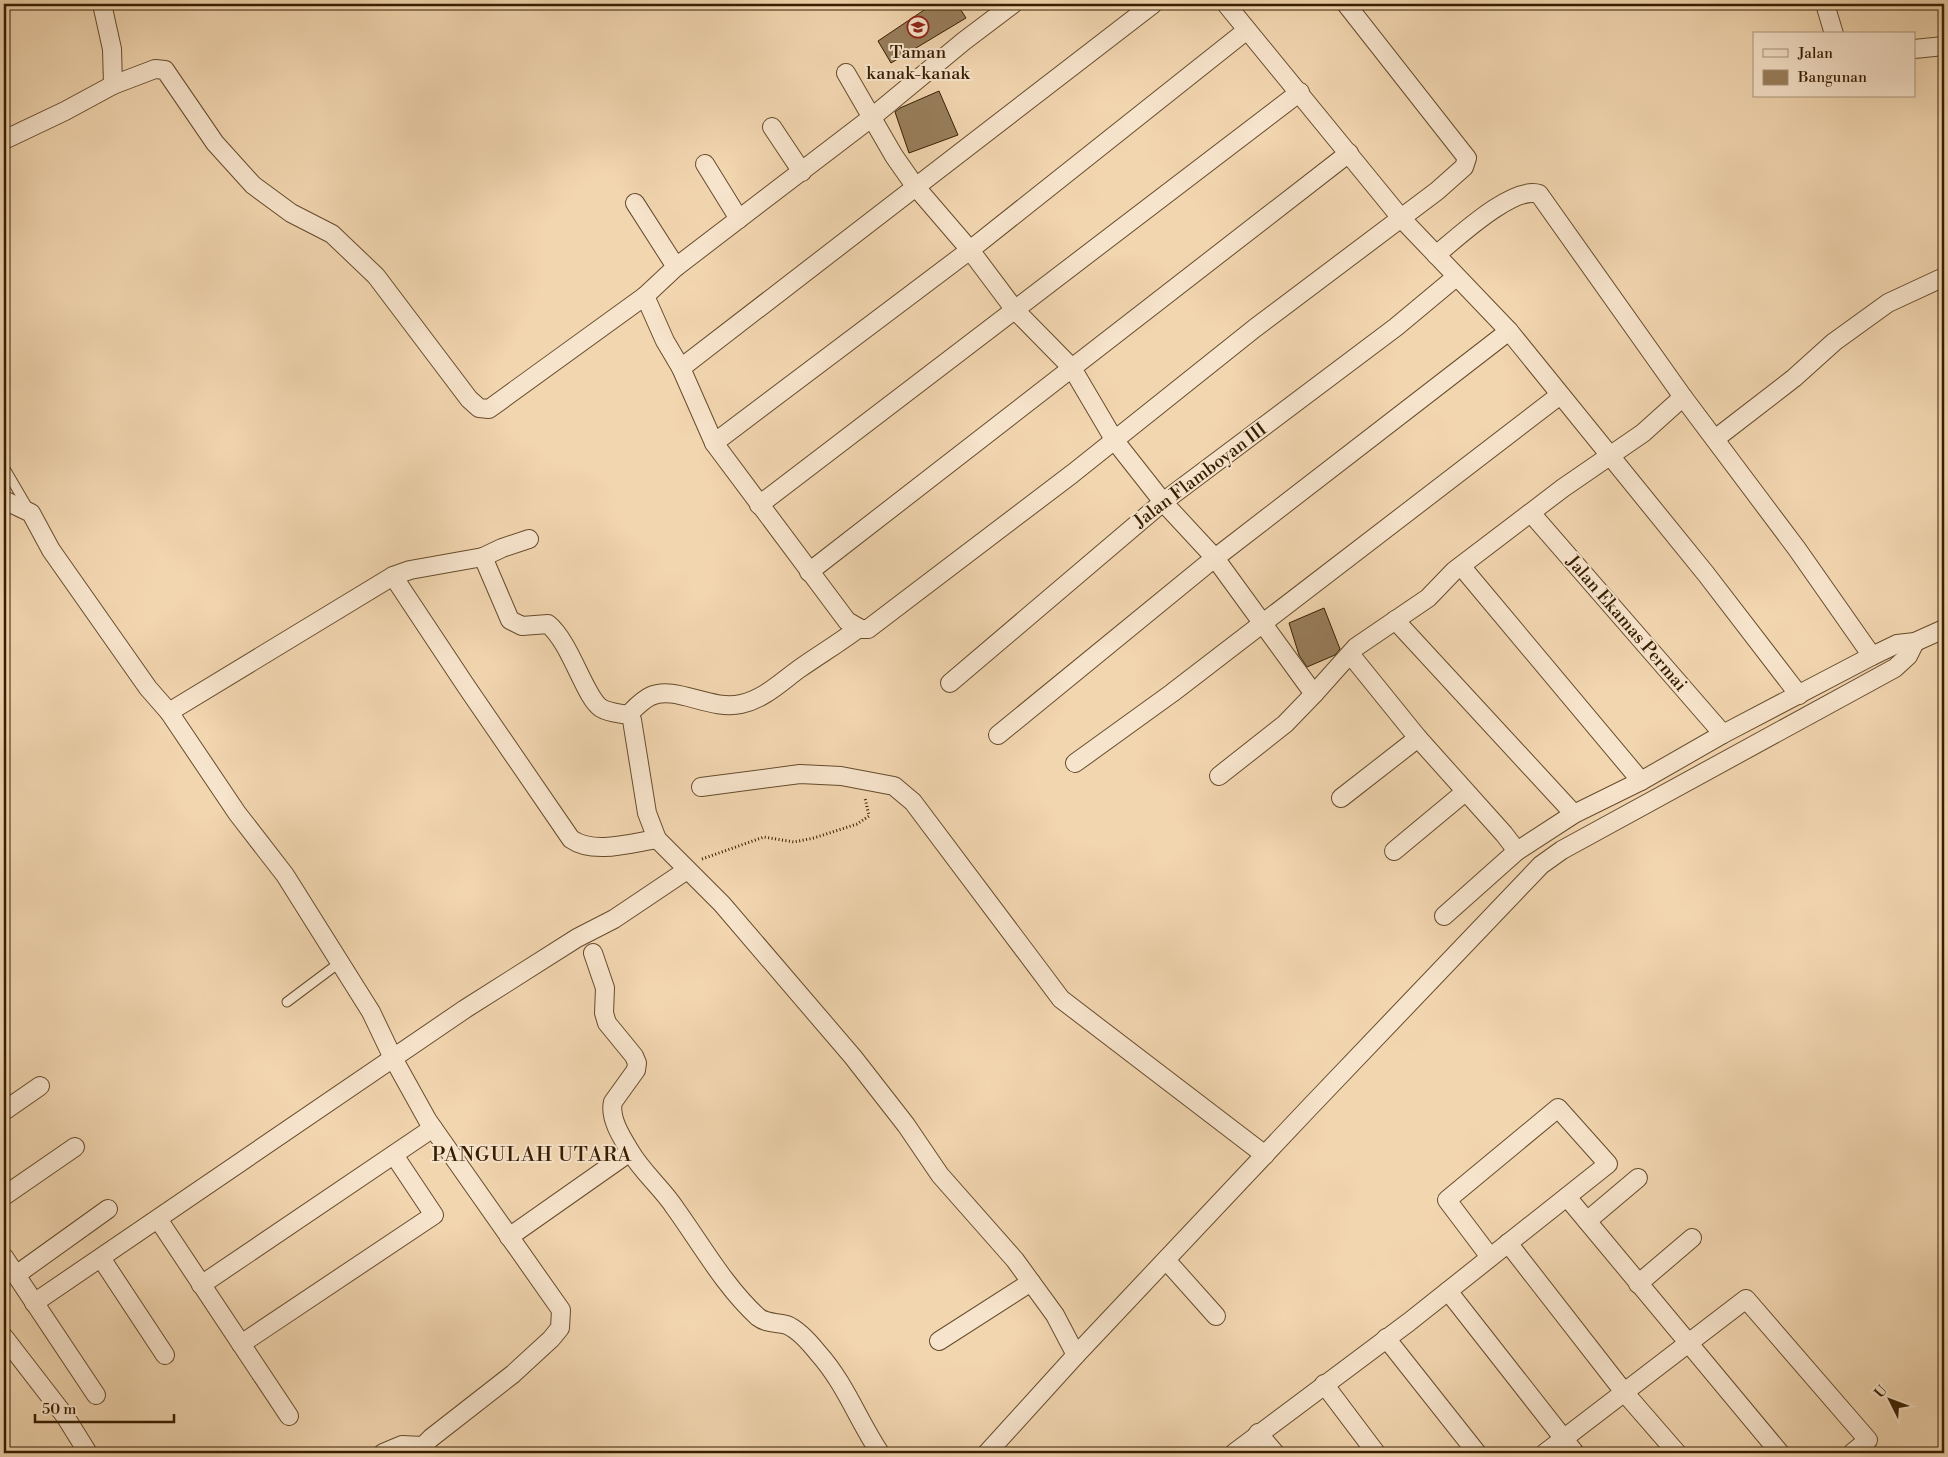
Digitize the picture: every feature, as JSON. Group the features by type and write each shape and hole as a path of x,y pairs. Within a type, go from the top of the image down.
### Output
{"street":[{"path":"102,4 121,81"},
{"path":"4,140 65,111 121,81 155,68 165,70 215,143 253,185 291,213 332,234 376,276 469,400 479,408 489,409 645,296 676,267 802,172 964,41 1013,4"},
{"path":"681,368 1153,4"},
{"path":"1226,4 1300,92 1401,218 1509,331 1706,574 1799,695"},
{"path":"645,296 665,341 681,368 714,443 809,572 847,620 859,628 868,629 902,605 1114,441 1255,328 1401,218 1464,167 1467,158 1346,4"},
{"path":"1825,4 1833,32"},
{"path":"714,443 970,250 1247,30"},
{"path":"1916,49 1944,46"},
{"path":"846,73 871,118 915,186 970,250 1015,310 1072,368 1114,441 1163,502 1215,558 1314,694"},
{"path":"759,505 1300,92"},
{"path":"772,127 802,172"},
{"path":"809,572 1349,153"},
{"path":"705,164 739,219"},
{"path":"1436,255 1493,209 1522,193 1530,191 1539,194 1683,397 1872,656"},
{"path":"635,203 676,267"},
{"name":"Jalan Flamboyan III","path":"950,683 1163,502 1396,327 1456,277"},
{"path":"1715,439 1873,314 1908,293 1944,277"},
{"path":"998,735 1074,671 1215,558 1509,331"},
{"path":"1075,763 1172,693 1560,395"},
{"path":"1219,776 1285,724 1366,639 1434,593 1461,566 1531,512 1643,433 1683,397"},
{"path":"4,500 30,512 51,550 76,587 148,688 169,712 237,813 285,875 371,1012 393,1058 433,1128 561,1310 560,1328 513,1374 423,1449 402,1445 383,1453"},
{"name":"Jalan Ekamas Permai","path":"1531,512 1723,734"},
{"path":"169,712 393,576 410,570 483,557 502,548 530,539"},
{"path":"483,557 510,620 522,626 548,624 569,651 594,702 608,711 628,714 644,700 658,693 677,694 720,705 733,706 747,703 769,692 859,628"},
{"path":"1461,566 1641,781"},
{"path":"393,576 571,839 579,844 595,848 657,839"},
{"path":"1395,620 1574,814"},
{"path":"1444,916 1531,854 1574,814 1641,781 1723,734 1872,656 1897,644 1914,642 1944,629"},
{"path":"987,1453 1076,1355 1429,982 1531,854 1562,850 1895,668 1908,656 1914,642"},
{"path":"1350,654 1418,738 1465,792 1531,854"},
{"path":"628,714 634,724 647,814 657,839 722,904 844,1046 906,1124 940,1176 1016,1260 1055,1315 1076,1355"},
{"path":"1341,798 1418,738"},
{"path":"701,788 800,774 855,778 894,786 913,802 1061,999 1265,1155"},
{"path":"1394,851 1465,792"},
{"path":"34,1302 158,1220 465,1009 577,938 614,919 687,870"},
{"path":"593,953 605,988 604,1013 607,1023 634,1056 637,1063 636,1070 613,1102 611,1109 630,1152 675,1207 728,1282 759,1317 771,1323 788,1326 806,1339 820,1355 835,1374 880,1453"},
{"path":"4,1110 40,1086"},
{"path":"1234,1453 1448,1291 1608,1164 1558,1108 1447,1200 1490,1257"},
{"path":"201,1285 433,1128"},
{"path":"4,1196 74,1148"},
{"path":"509,1237 630,1152"},
{"path":"241,1344 434,1215 394,1155"},
{"path":"1587,1222 1638,1178"},
{"path":"1566,1197 1780,1453"},
{"path":"16,1275 108,1209"},
{"path":"158,1220 289,1416"},
{"path":"1638,1284 1692,1238"},
{"path":"1508,1244 1624,1392 1678,1453"},
{"path":"4,1257 96,1395"},
{"path":"101,1258 165,1355"},
{"path":"1166,1260 1216,1316"},
{"path":"939,1341 1031,1282"},
{"path":"1448,1291 1575,1453"},
{"path":"1545,1453 1746,1299 1868,1440 1852,1453"},
{"path":"4,1337 65,1416 88,1453"},
{"path":"1386,1338 1477,1453"},
{"path":"1324,1384 1376,1453"},
{"path":"1258,1433 1275,1453"}],"lane":[{"path":"4,467 30,512"},
{"path":"287,1002 339,963"}],"path":[{"path":"687,870 708,855 732,849 755,838 772,837 794,842 831,833 866,820 870,812 855,778"}],"building":[{"path":"933,4 957,4 966,18 891,63 878,41"},
{"path":"939,91 958,135 909,153 895,112"},
{"path":"1324,608 1340,649 1335,655 1307,667 1299,655 1289,623"}],"place":[{"name":"Taman kanak-kanak","path":"918,27"}],"district":[{"name":"PANGULAH UTARA","path":"532,1154"}]}
